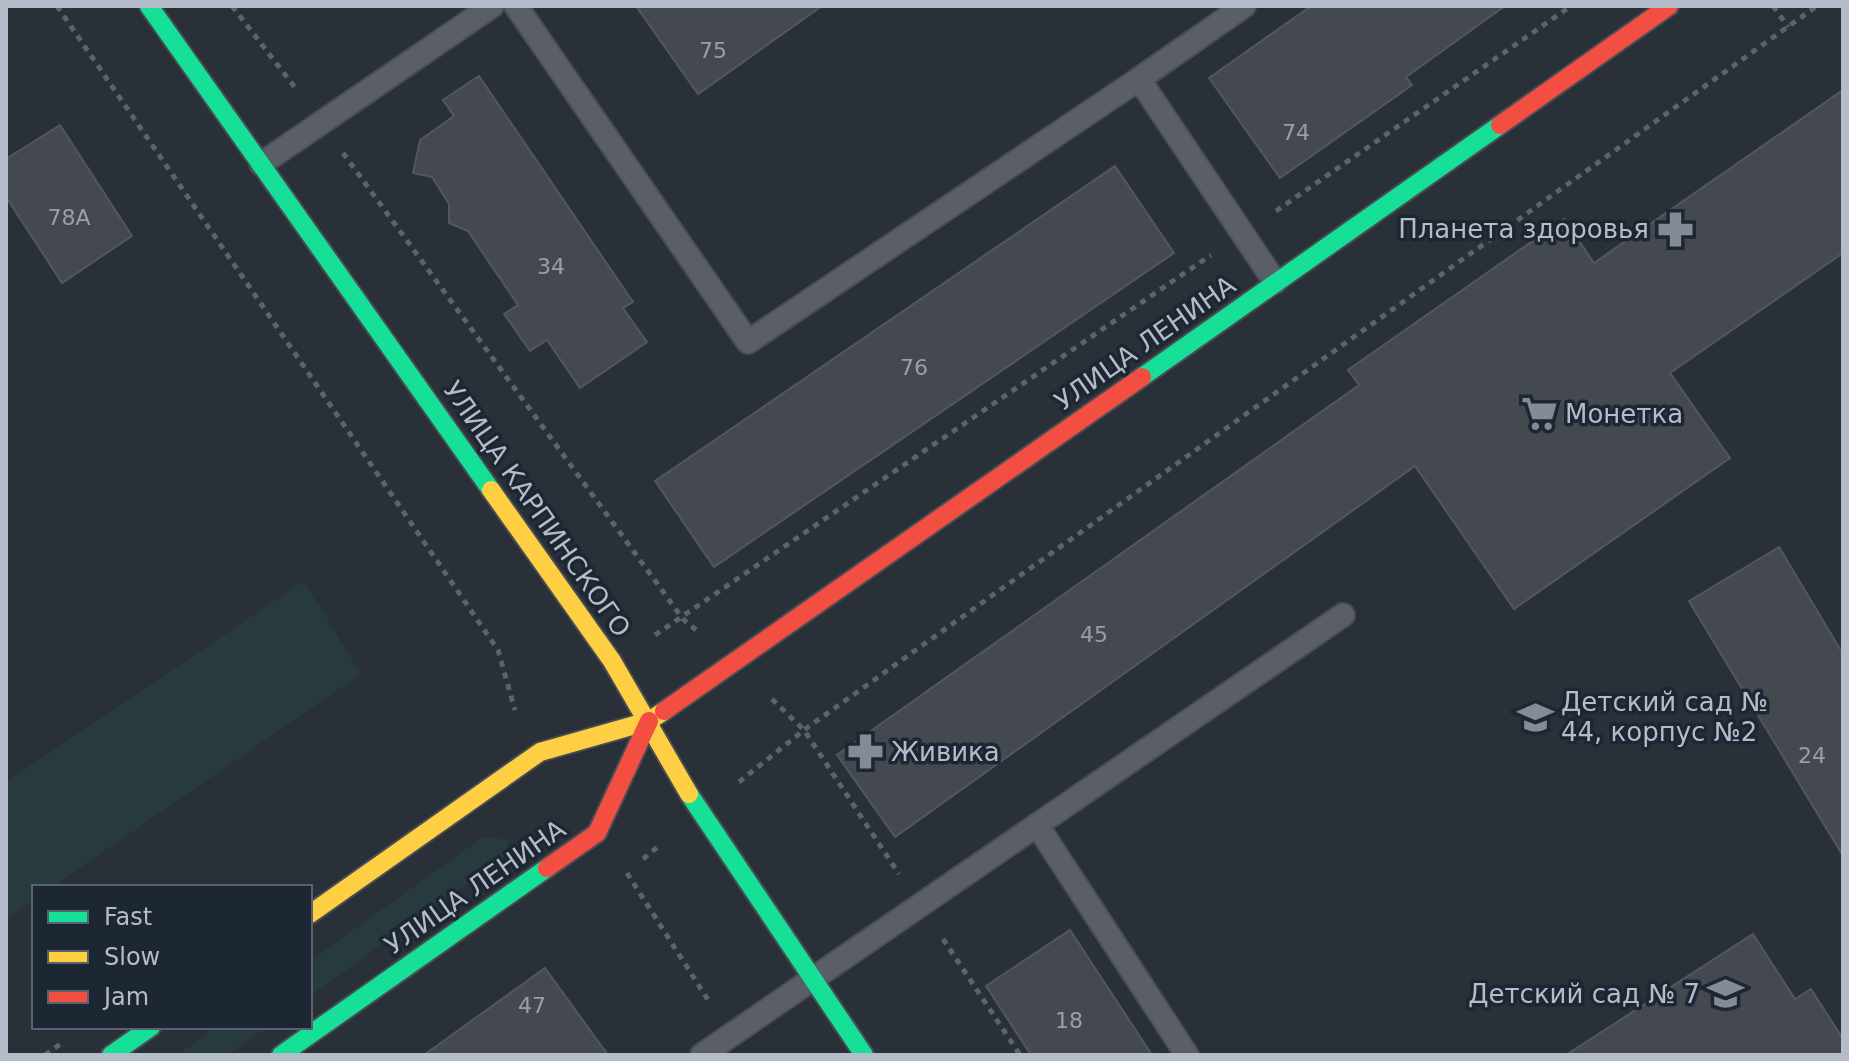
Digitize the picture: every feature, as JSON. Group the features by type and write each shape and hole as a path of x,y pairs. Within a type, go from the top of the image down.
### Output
{"main road":[{"name":"УЛИЦА КАРПИНСКОГО","path":"149,6 612,661 700,813 864,1055"},
{"name":"УЛИЦА ЛЕНИНА","path":"312,913 540,752 649,721 736,663 1669,6"},
{"name":"УЛИЦА ЛЕНИНА","path":"281,1055 597,833 649,721"},
{"path":"111,1055 148,1029"}],"lane":[{"path":"261,164 323,125 492,6"},
{"path":"516,6 748,342 1244,6"},
{"path":"1139,79 1275,282"},
{"path":"702,1055 1343,615"},
{"path":"1037,825 1187,1055"}],"path":[{"path":"57,6 498,650 516,712"},
{"path":"232,6 323,125 683,619 736,663 804,730"},
{"path":"612,661 683,619 1571,6"},
{"path":"1773,6 1788,27"},
{"path":"614,882 804,730 1817,6"},
{"path":"503,721 529,705"},
{"path":"597,833 627,872 731,1035"}],"green space":[{"path":"304,581 361,674 55,885 32,885 32,901 6,919 6,782"},
{"path":"483,837 509,840 505,856 312,995 312,960"},
{"path":"214,1029 263,1029 227,1055 178,1055"}],"building":[{"path":"636,6 822,6 698,94"},
{"path":"1311,6 1505,6 1406,77 1412,85 1280,178 1209,78"},
{"path":"479,76 633,302 623,308 647,342 580,388 547,340 530,351 504,314 518,305 468,231 449,223 449,204 432,177 413,173 420,140 454,116 443,100"},
{"path":"1843,90 1843,253 1670,373 1730,458 1514,609 1415,466 895,837 837,755 1359,385 1348,370 1564,219 1594,263"},
{"path":"60,125 132,236 62,283 6,197 6,159"},
{"path":"1115,166 1174,253 714,567 655,481"},
{"path":"1779,547 1843,654 1843,856 1689,601"},
{"path":"1070,930 1152,1055 1031,1055 986,986"},
{"name":"Детский сад № 7","path":"1753,934 1795,999 1811,989 1843,1039 1843,1055 1566,1055"},
{"path":"545,968 608,1055 424,1055"}],"traffic: fast":[{"path":"149,6 491,490"},
{"path":"1142,377 1500,125"},
{"path":"689,794 864,1055"},
{"path":"281,1055 547,868"},
{"path":"111,1055 148,1029"}],"traffic: slow":[{"path":"491,490 612,661 689,794"},
{"path":"312,913 540,752 649,721 664,711"}],"traffic: jam":[{"path":"1500,125 1669,6"},
{"path":"664,711 1142,377"},
{"path":"547,868 597,833 649,721"}],"place":[{"name":"Планета здоровья","path":"1675,229"},
{"name":"Монетка","path":"1539,414"},
{"name":"Детский сад № 44, корпус №2","path":"1535,717"},
{"name":"Живика","path":"865,752"},
{"name":"Детский сад № 7","path":"1726,994"}]}
